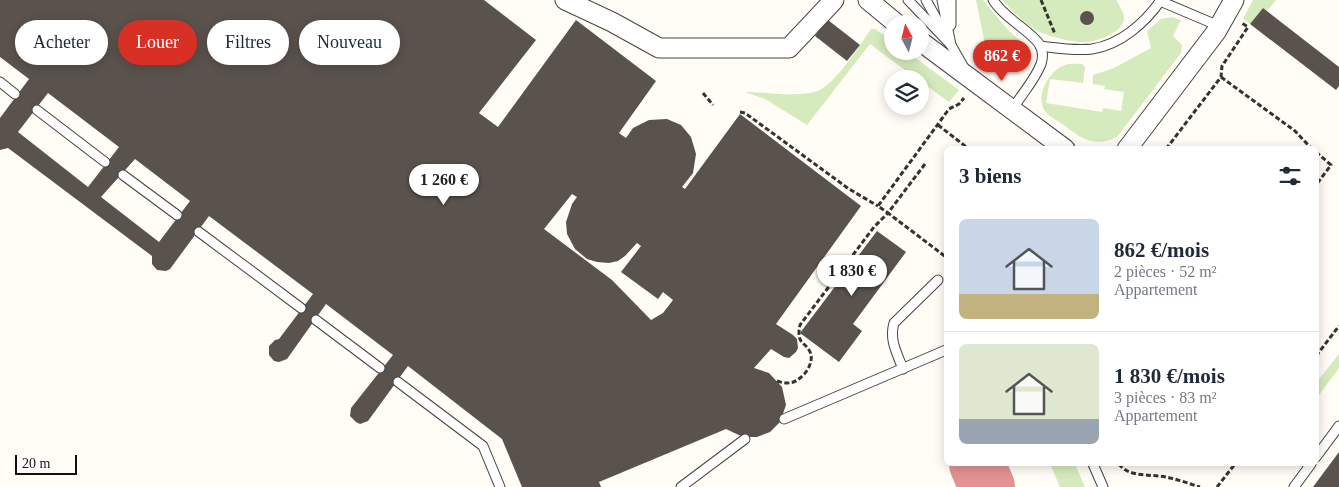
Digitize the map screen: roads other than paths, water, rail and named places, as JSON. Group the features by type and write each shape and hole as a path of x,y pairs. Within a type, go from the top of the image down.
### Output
{"street":[{"path":"565,0 612,22 658,48 788,48 834,0"},
{"path":"868,0 886,15"},
{"path":"1129,146 1219,26 1234,0"},
{"path":"929,48 1061,146"}],"lane":[{"path":"588,0 612,22"},
{"path":"908,0 951,45"},
{"path":"926,0 956,56 975,82"},
{"path":"942,0 951,45"},
{"path":"951,0 951,45"},
{"path":"993,0 1010,20 1040,46 1042,54 1041,64 1012,110"},
{"path":"1040,46 1090,49 1103,46 1120,39 1147,17 1161,0 1219,26"},
{"path":"0,82 16,94"},
{"path":"37,110 105,162"},
{"path":"123,175 177,215"},
{"path":"199,232 301,308"},
{"path":"903,369 892,340 891,332 894,323 938,280"},
{"path":"316,320 380,368"},
{"path":"784,419 944,351"},
{"path":"398,382 483,446 500,487"},
{"path":"1319,453 1339,426"},
{"path":"680,487 745,439"},
{"path":"1094,466 1103,487"},
{"path":"1294,487 1310,466"}]}
